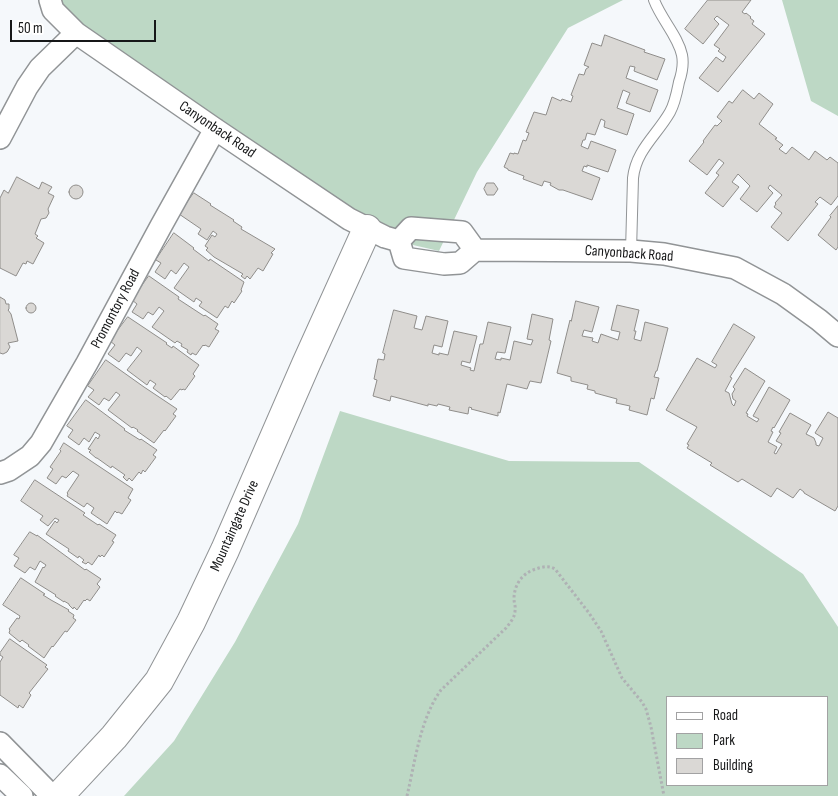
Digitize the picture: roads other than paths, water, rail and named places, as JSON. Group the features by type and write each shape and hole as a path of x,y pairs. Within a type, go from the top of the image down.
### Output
{"street":[{"name":"Canyonback Road","path":"50,0 53,10 76,33 349,219 385,237 408,253 444,264 460,263 475,250 632,251 664,254 735,268 783,294 838,336"},
{"path":"0,138 27,87 40,68 76,33"},
{"name":"Promontory Road","path":"0,473 9,470 30,456 41,442 87,363 160,226 215,129"},
{"path":"408,253 412,228 462,232 475,250"},
{"path":"408,253 425,228"},
{"name":"Mountaingate Drive","path":"59,796 114,737 159,681 191,622 225,550 367,229"},
{"path":"0,743 52,796"},
{"path":"0,775 22,796"}],"lane":[{"path":"632,251 634,168 648,142 671,111 682,70 682,56 677,42 654,0"}]}
